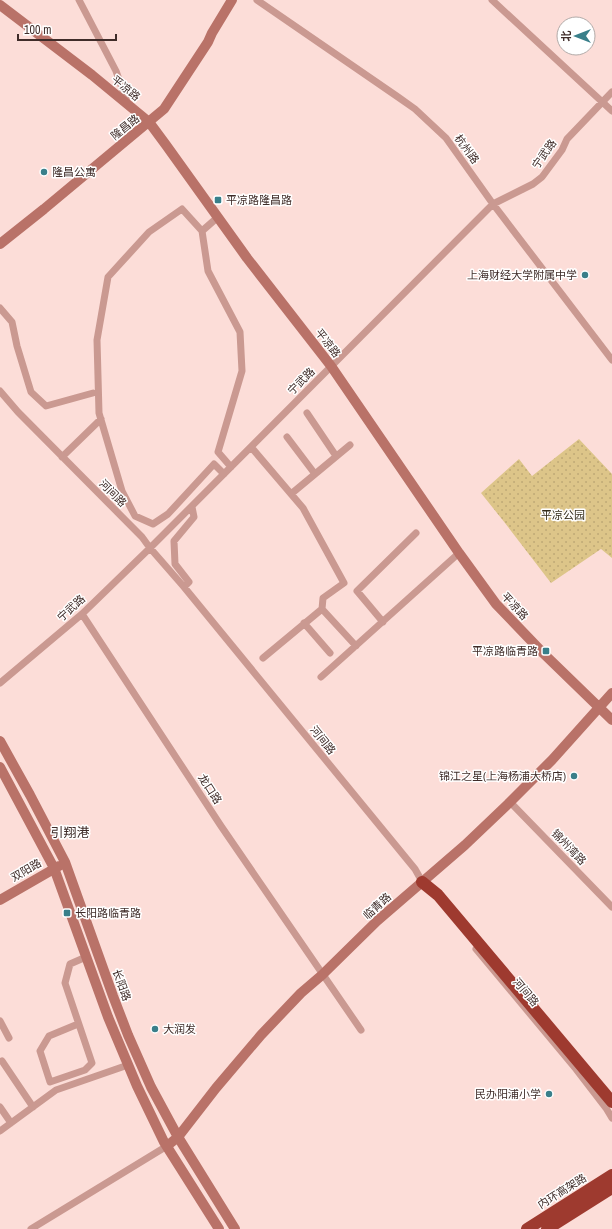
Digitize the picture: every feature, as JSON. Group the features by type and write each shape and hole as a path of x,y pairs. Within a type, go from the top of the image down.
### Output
{"highway":[{"path":"422,882 438,895 612,1102"},
{"name":"内环高架路","path":"527,1229 612,1175"},
{"path":"547,1229 612,1188"}],"main road":[{"name":"隆昌路","path":"0,244 149,122 167,105 208,42 232,0"},
{"name":"平凉路","path":"0,5 92,75 149,122 251,264 331,366 459,553 496,604 543,653 612,720"},
{"name":"临青路","path":"167,1146 178,1137 216,1088 261,1035 301,993 322,975 377,921 465,845 510,802 552,760 612,694"},
{"name":"长阳路","path":"0,741 65,862 113,996 150,1087 178,1137 236,1229"},
{"path":"0,767 54,868 108,1017 128,1065 164,1142 219,1229"},
{"name":"双阳路","path":"0,900 65,862"}],"street":[{"path":"80,0 116,71 124,96 130,107"},
{"name":"杭州路","path":"257,0 415,109 446,138 493,204 612,360"},
{"path":"492,0 612,110"},
{"name":"宁武路","path":"0,683 82,614 150,548 493,204 533,184 542,177 562,150 567,139 612,92"},
{"path":"224,474 214,464 168,514 153,524 135,516 122,491 99,413 98,340 108,278 149,232 182,209 202,231 208,271 240,332 242,371 218,452 231,467"},
{"path":"202,231 218,217"},
{"path":"0,308 12,322 17,346 31,392 46,406 93,394"},
{"name":"河间路","path":"0,391 18,412 142,537 415,869 422,882 576,1069 612,1118"},
{"path":"307,413 336,456"},
{"path":"62,457 101,418"},
{"path":"287,437 315,474"},
{"path":"291,494 350,445"},
{"path":"251,447 303,508 344,583 323,598 322,609 263,658"},
{"path":"184,587 189,582 175,564 174,541 194,517 192,507"},
{"path":"383,622 357,591 416,533"},
{"path":"321,677 459,553"},
{"path":"322,609 356,646"},
{"name":"龙口路","path":"82,614 221,826 361,1030"},
{"path":"304,623 330,653"},
{"name":"锦州湾路","path":"510,802 612,907"},
{"path":"78,1024 49,1036 40,1050 50,1082 85,1070 92,1063 65,983 70,964 86,956"},
{"path":"0,1021 9,1038"},
{"path":"2,1061 33,1107"},
{"path":"0,1131 56,1090 128,1065"},
{"path":"0,1107 11,1123"},
{"path":"34,1228 167,1146"}],"green space":[{"name":"平凉公园","path":"579,439 612,474 612,558 601,549 551,583 481,493 519,459 532,476"}],"place":[{"name":"隆昌公寓","path":"44,172"},
{"name":"平凉路隆昌路","path":"218,200"},
{"name":"上海财经大学附属中学","path":"585,275"},
{"name":"平凉路临青路","path":"546,651"},
{"name":"锦江之星(上海杨浦大桥店)","path":"574,776"},
{"name":"长阳路临青路","path":"67,913"},
{"name":"大润发","path":"155,1029"},
{"name":"民办阳浦小学","path":"549,1094"}],"district":[{"name":"引翔港","path":"70,832"}]}
